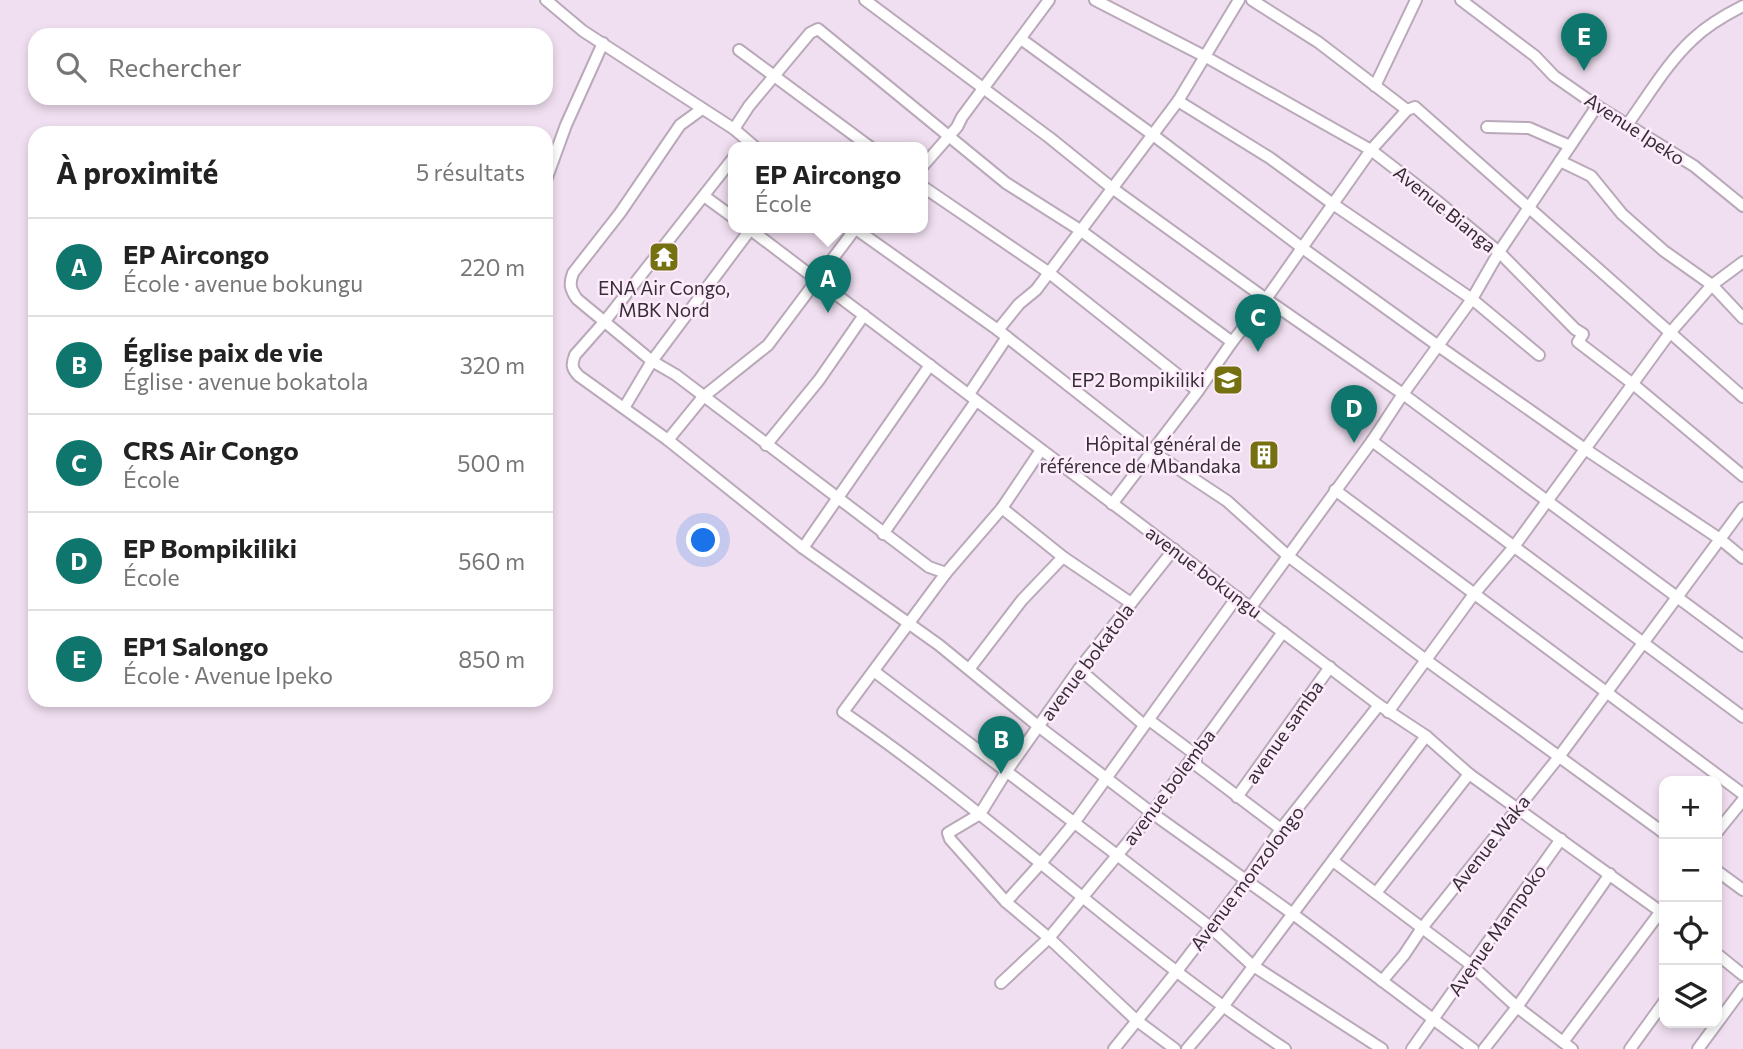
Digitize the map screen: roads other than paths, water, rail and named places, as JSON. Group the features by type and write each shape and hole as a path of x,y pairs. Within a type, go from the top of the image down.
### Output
{"street":[{"path":"546,0 583,31 734,129 746,142"},
{"path":"865,0 1112,188 1403,394 1743,646"},
{"path":"928,160 957,127 1049,0"},
{"name":"Avenue Bianga","path":"1095,0 1206,57 1371,150 1499,252 1583,334 1578,342 1743,476"},
{"path":"883,534 972,398 1019,304 1036,290 1178,101 1240,0"},
{"path":"1252,0 1318,42 1407,110"},
{"path":"1376,86 1416,0"},
{"name":"Avenue Ipeko","path":"1461,0 1473,3 1535,56 1554,76 1694,166 1743,206"},
{"path":"1627,125 1685,47 1716,21 1743,6"},
{"path":"734,129 810,33 818,29 1006,183 1080,230 1232,342"},
{"path":"1021,39 1437,345 1720,539 1743,558"},
{"path":"553,161 603,43"},
{"path":"739,50 863,142"},
{"path":"1178,101 1270,158 1472,299 1539,355"},
{"path":"1251,607 1472,299 1499,252 1597,106"},
{"path":"1112,504 1266,299 1371,150 1407,110 1415,107 1743,397"},
{"path":"702,109 680,125 620,214 573,273 570,283 577,299 652,361 676,375 883,534 929,567 946,573"},
{"path":"1487,127 1529,128 1570,146"},
{"path":"1560,161 1591,176 1622,214 1664,251 1712,285 1743,318"},
{"path":"728,164 605,321 575,355 573,369 668,440 803,548 910,622 970,668 1038,726 1152,813 1293,914 1473,1049"},
{"path":"928,190 1048,272 1198,391"},
{"path":"704,196 728,214"},
{"path":"624,408 652,361 745,233"},
{"name":"avenue bokungu","path":"754,233 1383,709 1426,736 1469,774 1659,908"},
{"path":"668,440 703,397 768,345 850,233"},
{"path":"862,233 1002,334 1153,452 1227,501 1288,556 1558,758 1659,829"},
{"path":"869,237 872,233"},
{"name":"Avenue monzolongo","path":"1114,1049 1245,882 1282,829 1426,660 1474,594 1513,548 1545,500 1586,449 1669,334 1712,285 1743,262"},
{"path":"766,445 818,380 864,315"},
{"path":"803,548 930,365"},
{"path":"1372,441 1743,717"},
{"path":"1041,450 1002,508 946,573 843,712 951,790 1222,1008 1285,1049"},
{"path":"1335,490 1743,794"},
{"path":"1002,508 1063,557 1131,603"},
{"name":"Avenue Waka","path":"1382,981 1558,758 1641,642 1743,508"},
{"name":"avenue bokatola","path":"1174,549 1079,669 1006,772 980,814 950,830 948,836 1006,902 1049,938 1136,1020 1175,1049"},
{"path":"970,668 1022,600 1063,557"},
{"path":"1006,902 1074,823 1237,597"},
{"name":"avenue bolemba","path":"1049,938 1152,813 1283,632"},
{"name":"avenue samba","path":"1237,797 1330,667"},
{"path":"1079,669 1147,722 1196,755 1195,765 1282,829"},
{"path":"875,671 1209,926 1252,965 1382,1049"},
{"path":"1187,1049 1222,1008 1426,736"},
{"path":"1376,893 1469,774"},
{"path":"1722,826 1743,800"},
{"name":"Avenue Mampoko","path":"1412,1049 1561,839"},
{"path":"1333,861 1470,964 1517,1007 1567,1045 1659,917"},
{"path":"1484,1049 1517,1007 1610,874"},
{"path":"1722,875 1743,890"},
{"path":"1001,983 1049,938"},
{"path":"1722,958 1743,975"},
{"path":"1698,1049 1743,988"},
{"path":"1630,1049 1659,1009"}],"place":[{"name":"EP1 Salongo","path":"1584,71"},
{"name":"ENA Air Congo, MBK Nord","path":"664,257"},
{"name":"EP Aircongo","path":"828,313"},
{"name":"CRS Air Congo","path":"1258,352"},
{"name":"EP2 Bompikiliki","path":"1228,380"},
{"name":"EP Bompikiliki","path":"1354,443"},
{"name":"Hôpital général de référence de Mbandaka","path":"1264,455"},
{"name":"Église paix de vie","path":"1001,774"}]}
